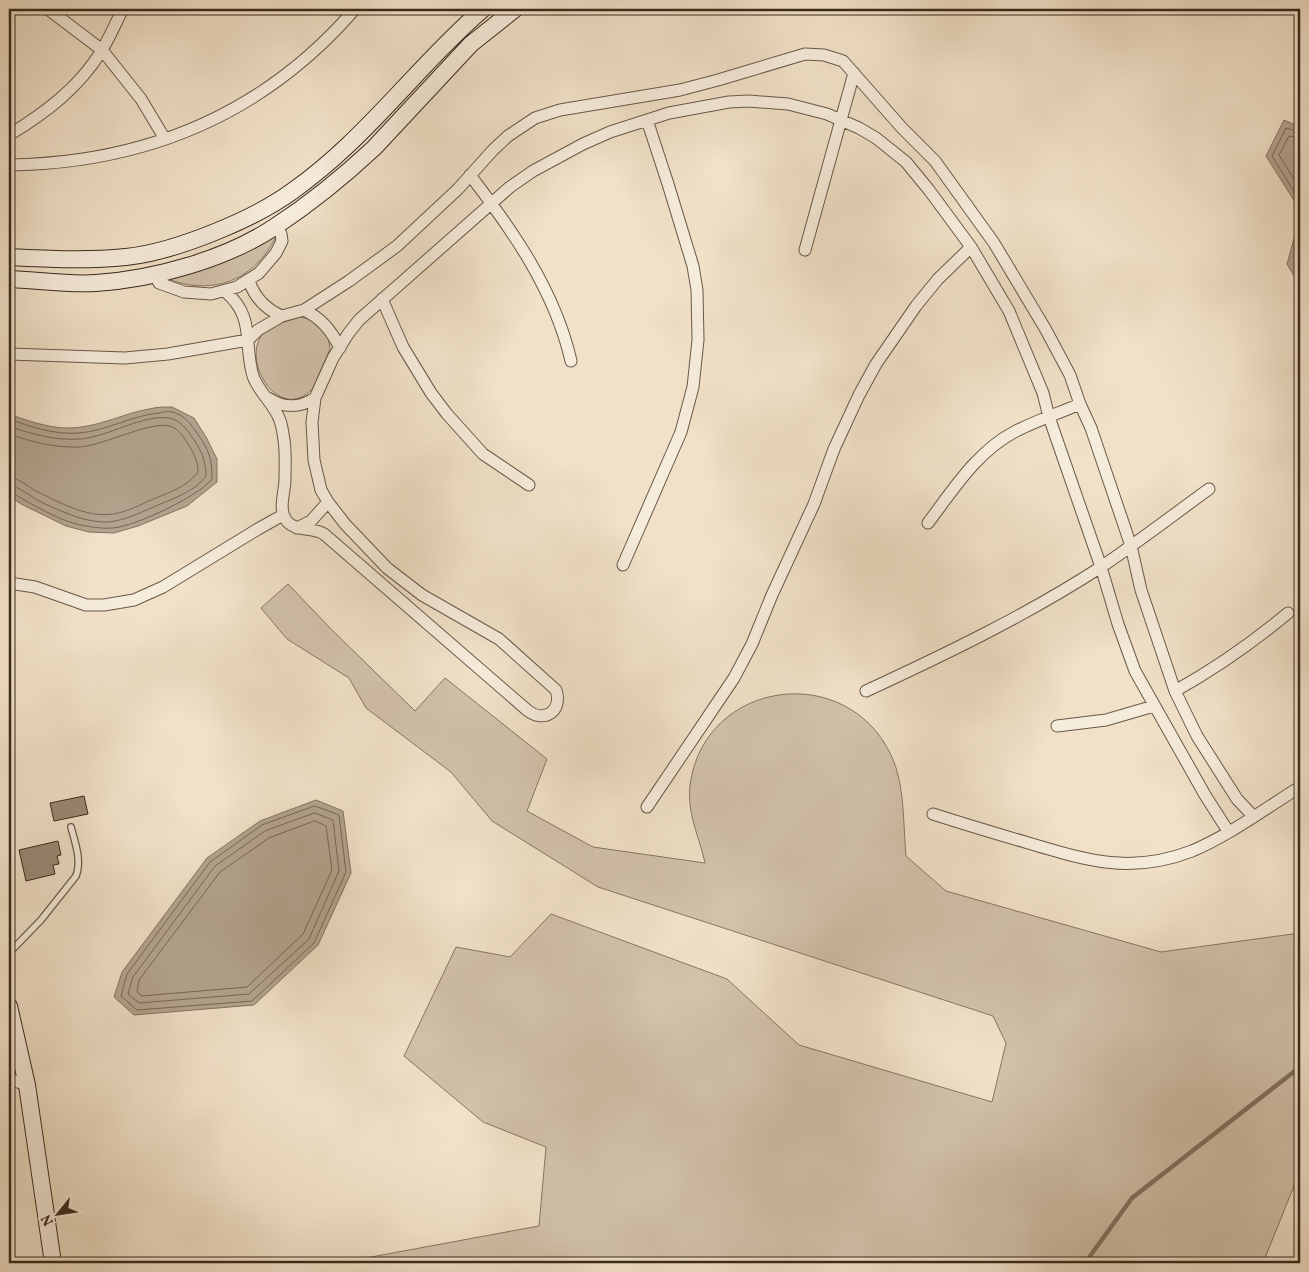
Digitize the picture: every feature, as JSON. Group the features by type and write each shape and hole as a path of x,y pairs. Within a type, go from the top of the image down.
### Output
{"street":[{"path":"48,9 102,50 141,99 165,139"},
{"path":"9,135 34,120 66,94 90,68 102,50 123,9"},
{"path":"9,165 39,164 101,157 165,139 203,124 259,92 302,60 325,40 355,9"},
{"path":"9,258 83,260 128,256 160,250 203,236 254,213 293,191 346,146 456,32 482,9"},
{"path":"9,279 94,283 154,273 201,261 236,248 275,227 359,162 471,44 515,9"},
{"path":"9,354 140,357 248,340 258,330 282,316 304,310 398,246 451,196 493,150 521,126 535,118 560,110 680,90 805,54 834,57 843,61 902,128 934,160 994,243 1046,330 1070,375 1091,428 1131,546 1141,590 1175,691 1197,736 1237,799 1254,816"},
{"path":"805,250 854,73"},
{"path":"225,291 241,309 248,330 249,358 254,378 279,418 284,440 285,479 282,506 283,515 291,526 317,530 324,534 532,714 543,716 553,711 558,701 556,690 499,639 422,595 404,582 371,552 328,502 321,490 314,460 312,422 315,398 333,358 359,320 493,204 510,187 558,157 610,132 668,113 729,102 749,101 788,104 842,119 876,138 906,162 951,218 971,247 1009,312 1043,394 1118,624 1136,671 1205,795 1228,831"},
{"path":"623,564 681,432 693,387 698,340 697,290 693,266 647,120"},
{"path":"470,175 511,230 543,285 566,339 572,362"},
{"path":"160,250 154,262 154,273 159,283 184,292 211,294 225,291 249,281 269,264 282,241 281,234 266,217 254,213"},
{"path":"647,807 734,678 752,644 772,595 814,504 838,440 876,364 938,279 971,247"},
{"path":"249,281 260,302 282,316"},
{"path":"382,299 416,371 447,414 483,454 529,485"},
{"path":"304,310 320,319 327,326 340,348"},
{"path":"265,395 276,403 290,406 303,404 315,398"},
{"path":"928,523 969,468 984,455 1015,432 1080,404"},
{"path":"866,691 963,645 1010,620 1100,567 1209,489"},
{"path":"296,528 312,521 328,502"},
{"path":"9,583 35,587 86,605 104,605 134,600 163,587 283,515"},
{"path":"1175,691 1229,658 1288,613"},
{"path":"1057,726 1106,720 1154,706"},
{"path":"933,814 1082,859 1119,864 1148,862 1175,857 1210,842 1300,787"},
{"path":"9,1006 27,1085 53,1263"},
{"path":"9,1079 27,1085"}],"lane":[{"path":"9,953 41,920 76,876 79,868 78,854 71,827"}],"shaded area":[{"path":"278,232 269,249 258,263 231,281 215,285 198,286 163,277"},
{"path":"300,317 313,320 327,335 330,349 313,388 300,397 288,399 277,395 267,386 256,360 257,347 262,335 270,329"},
{"path":"288,584 415,711 445,678 547,759 527,811 593,847 705,863 690,806 690,785 701,750 721,723 748,704 779,695 811,695 843,705 870,725 891,755 896,766 901,791 906,856 946,891 1161,952 1300,933 1300,1171 1263,1263 274,1263 371,1257 539,1226 546,1147 483,1122 404,1056 456,947 510,957 551,914 727,979 799,1045 992,1102 1006,1043 993,1016 598,887 492,821 451,772 366,708 349,678 287,639 261,608"}],"water":[{"path":"1284,120 1300,127 1300,210 1266,156"},
{"path":"1300,217 1300,286 1287,264"},
{"path":"172,407 194,418 217,459 217,482 187,506 138,526 114,533 89,532 66,526 9,496 9,414 44,425 72,428 90,426 152,408"},
{"path":"316,800 343,811 351,873 318,945 254,1005 134,1015 114,997 122,972 207,858 260,821"}],"building":[{"path":"84,796 88,814 54,821 50,803"},
{"path":"58,841 61,855 57,856 59,864 53,865 55,874 26,881 19,850"}],"waterway":[{"path":"1085,1263 1132,1198 1300,1067"}]}
